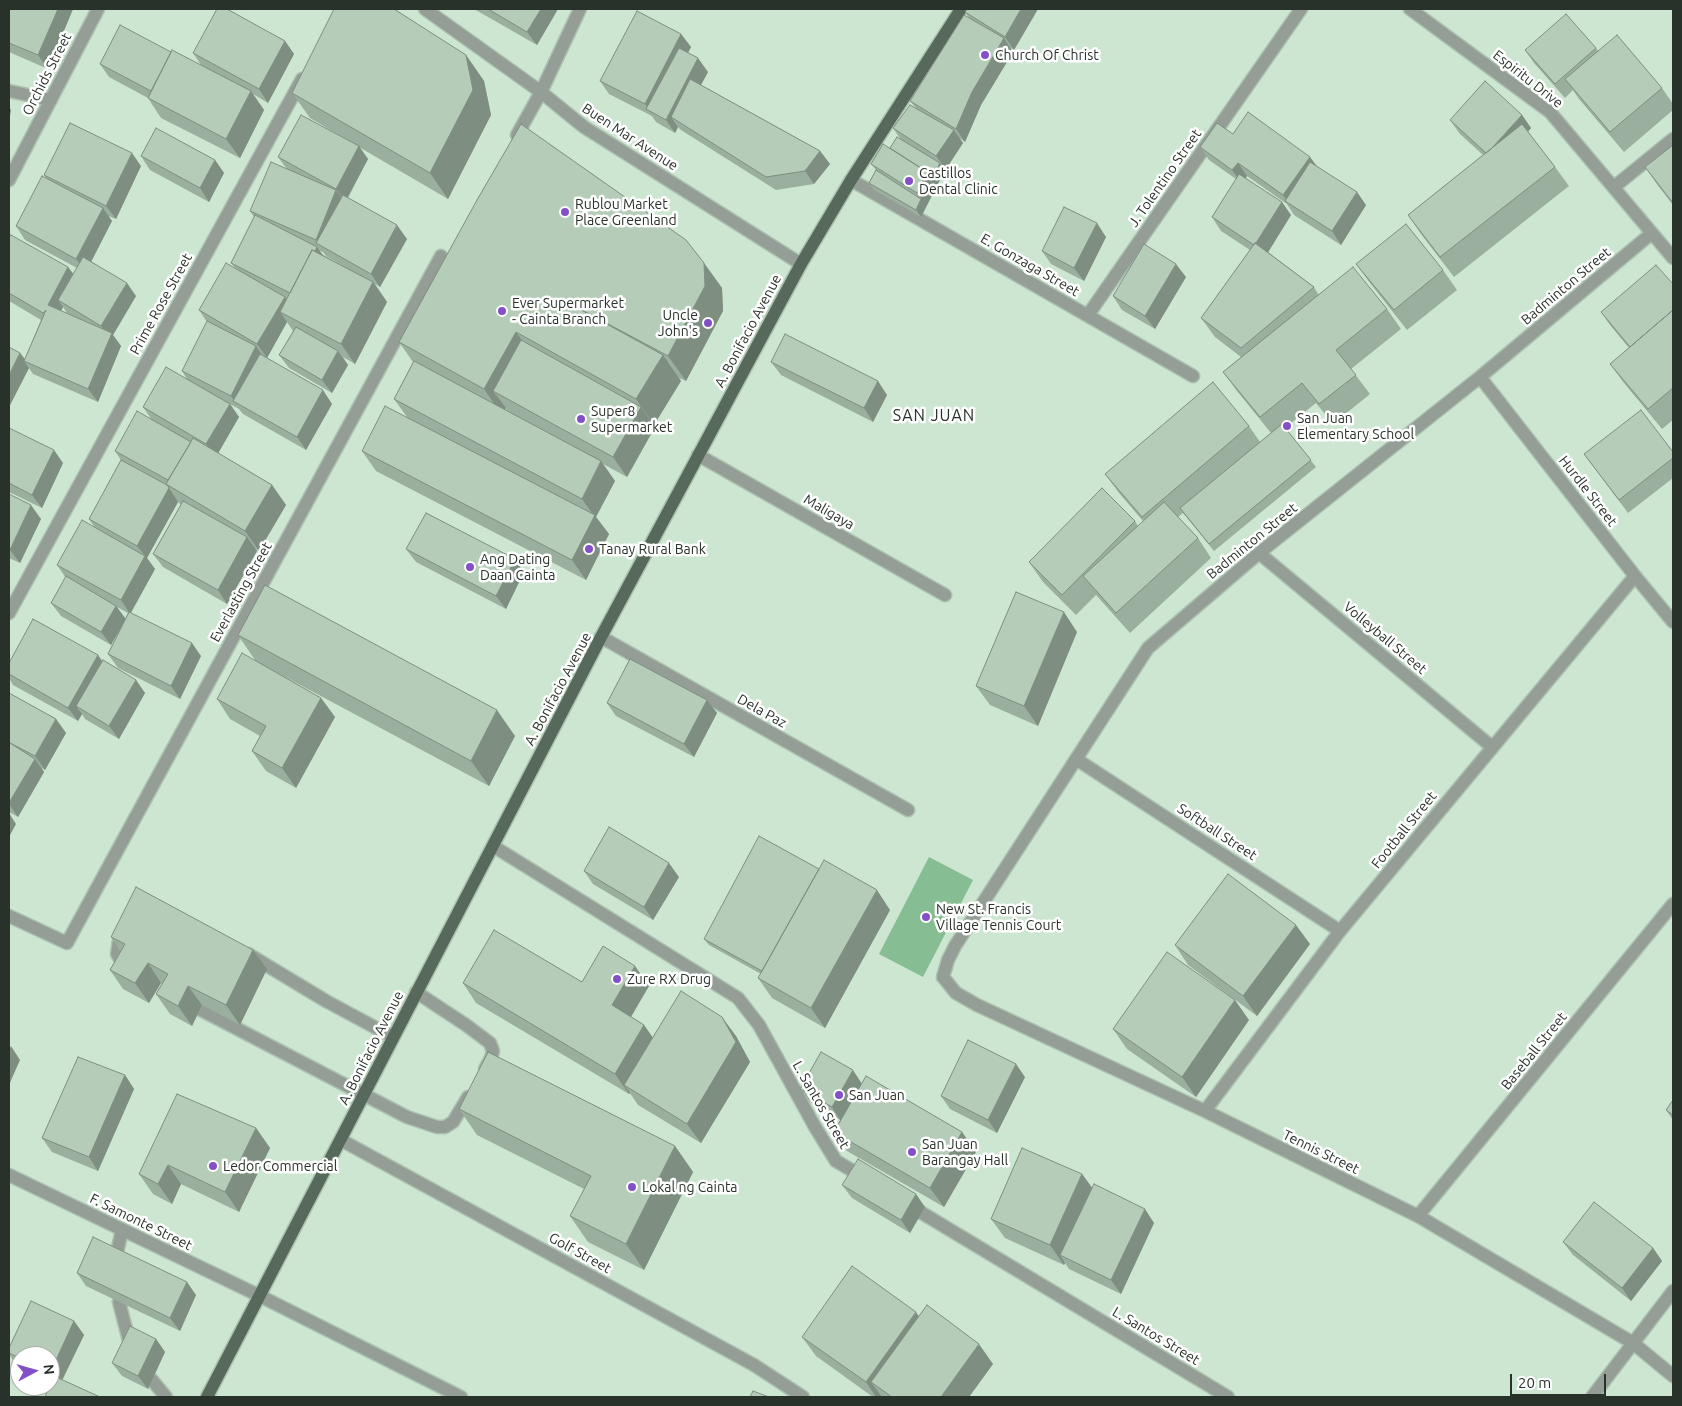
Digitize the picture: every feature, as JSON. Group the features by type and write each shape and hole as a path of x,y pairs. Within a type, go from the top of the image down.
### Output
{"main road":[{"name":"A. Bonifacio Avenue","path":"207,1397 601,637 801,264 851,180 961,9"}],"street":[{"name":"Orchids Street","path":"9,180 98,9"},
{"name":"Buen Mar Avenue","path":"425,9 541,92 584,127 801,264"},
{"path":"517,135 541,92 580,9"},
{"name":"J. Tolentino Street","path":"1088,315 1301,9"},
{"name":"Espiritu Drive","path":"1410,9 1550,112 1652,234"},
{"name":"Prime Rose Street","path":"9,613 307,68"},
{"path":"9,90 51,100"},
{"path":"1614,187 1673,140"},
{"name":"E. Gonzaga Street","path":"851,180 1193,376"},
{"path":"1652,234 1673,258"},
{"name":"Badminton Street","path":"943,977 955,946 1148,648 1259,553 1480,377 1652,234"},
{"name":"Everlasting Street","path":"9,916 67,943 441,256"},
{"name":"Hurdle Street","path":"1480,377 1673,622"},
{"name":"Maligaya","path":"698,455 944,595"},
{"name":"Volleyball Street","path":"1259,553 1492,747"},
{"name":"Football Street","path":"1205,1111 1340,931 1635,576"},
{"name":"Dela Paz","path":"601,637 908,810"},
{"name":"Softball Street","path":"1076,759 1340,931"},
{"name":"L. Santos Street","path":"493,846 738,998 759,1025 815,1127 836,1161 879,1186"},
{"name":"Baseball Street","path":"1418,1216 1673,904"},
{"path":"128,926 120,941 117,954 124,968 132,973"},
{"path":"234,945 326,1001 393,1038"},
{"name":"Tennis Street","path":"943,977 956,993 977,1005 1205,1111 1418,1216 1633,1343 1673,1376"},
{"path":"201,1010 407,1117 437,1127 445,1127 453,1122 491,1058 493,1050 490,1044 466,1025 416,992"},
{"name":"Golf Street","path":"340,1140 754,1365 803,1397"},
{"name":"F. Samonte Street","path":"9,1175 260,1296 461,1397"},
{"name":"L. Santos Street","path":"896,1197 1228,1397"},
{"path":"116,1257 122,1230"},
{"path":"1592,1397 1673,1291"},
{"path":"119,1302 132,1355"},
{"path":"152,1380 166,1397"}],"green space":[{"name":"New St. Francis Village Tennis Court","path":"929,857 973,880 923,977 879,954"}],"building":[{"path":"9,9 58,9 38,55 9,43"},
{"path":"217,9 227,9 285,41 259,89 193,53"},
{"path":"334,9 394,9 466,55 473,90 430,173 292,93"},
{"path":"488,9 541,9 527,32"},
{"path":"967,9 1021,9 1005,37 965,12"},
{"path":"637,11 681,34 645,104 600,81"},
{"path":"1566,14 1596,48 1555,84 1525,50"},
{"path":"964,15 1004,38 972,92 956,129 910,101"},
{"path":"120,25 171,52 151,91 100,64"},
{"path":"1617,35 1662,88 1610,132 1565,79"},
{"path":"679,48 698,58 666,120 646,109"},
{"path":"172,50 251,91 226,139 148,98"},
{"path":"690,79 820,151 805,171 766,177 671,117"},
{"path":"1485,81 1522,115 1486,153 1450,120"},
{"path":"910,105 954,130 936,156 893,128"},
{"path":"1248,112 1310,157 1283,195 1238,163 1232,170 1200,147 1217,123 1233,134"},
{"path":"301,115 359,146 336,189 278,157"},
{"path":"70,123 132,153 106,206 44,175"},
{"path":"521,124 686,240 704,263 705,286 668,356 565,301 663,355 636,399 516,332 484,389 399,342"},
{"path":"1522,124 1555,167 1440,257 1408,215"},
{"path":"156,128 215,160 200,188 141,156"},
{"path":"897,137 940,163 932,179 927,172 890,148"},
{"path":"883,144 927,172 917,193 871,164"},
{"path":"1673,145 1673,203 1645,167"},
{"path":"271,162 336,190 316,240 250,211"},
{"path":"1310,162 1357,192 1332,231 1285,201"},
{"path":"876,170 921,199 916,210 869,183"},
{"path":"1239,174 1282,202 1254,245 1212,217"},
{"path":"42,176 103,208 76,259 16,226"},
{"path":"343,195 397,225 371,274 316,243"},
{"path":"1064,207 1097,223 1074,268 1042,251"},
{"path":"255,215 317,247 315,251 312,250 290,293 231,263"},
{"path":"1406,224 1443,270 1394,310 1356,264"},
{"path":"11,235 68,267 48,305 112,333 88,389 24,361 46,310 43,313 9,293 9,238"},
{"path":"1255,243 1314,287 1241,348 1201,318"},
{"path":"1144,244 1176,264 1145,316 1113,296"},
{"path":"312,250 373,282 341,344 280,312"},
{"path":"83,257 127,283 101,326 58,300"},
{"path":"226,263 285,297 257,344 199,310"},
{"path":"1656,265 1673,284 1673,310 1630,347 1601,312"},
{"path":"1353,267 1387,309 1336,350 1356,375 1319,404 1302,383 1260,417 1223,372"},
{"path":"1673,310 1673,388 1648,409 1610,364"},
{"path":"207,321 256,346 231,396 182,371"},
{"path":"296,327 338,351 322,380 279,355"},
{"path":"785,334 878,381 864,408 771,362"},
{"name":"Super8 Supermarket","path":"521,340 641,407 613,457 493,391"},
{"path":"9,347 20,353 9,375"},
{"path":"260,354 323,390 297,437 233,401"},
{"path":"414,361 601,461 582,499 394,399"},
{"path":"166,367 230,404 206,444 143,407"},
{"path":"1213,382 1249,426 1142,517 1105,474"},
{"path":"385,406 595,515 572,560 362,451"},
{"path":"1641,410 1673,452 1673,458 1619,500 1584,454"},
{"path":"137,411 191,442 168,480 115,451"},
{"path":"1282,424 1311,460 1209,544 1180,508"},
{"path":"9,428 54,450 32,495 9,483"},
{"path":"193,438 272,485 245,531 166,484"},
{"path":"121,460 167,485 169,488 137,546 89,519"},
{"path":"1102,488 1135,521 1062,595 1029,562"},
{"path":"9,494 31,505 10,550 9,549"},
{"path":"183,501 247,537 218,590 153,554"},
{"path":"1164,502 1198,538 1116,613 1083,576"},
{"name":"Ang Dating Daan Cainta","path":"426,513 515,559 496,596 406,549"},
{"path":"82,520 145,556 121,600 57,565"},
{"path":"66,576 116,606 101,632 51,603"},
{"path":"265,585 497,710 471,761 238,635"},
{"path":"1016,592 1064,612 1024,706 976,686"},
{"path":"129,612 192,643 171,686 108,654"},
{"path":"33,619 98,655 68,708 9,674 9,663"},
{"path":"242,653 321,698 282,768 252,751 266,726 217,699"},
{"path":"630,659 707,700 684,744 607,703"},
{"path":"103,660 136,680 109,726 76,706"},
{"path":"9,693 56,719 35,756 10,743 35,759 9,803"},
{"path":"609,827 669,863 644,907 584,871"},
{"path":"759,836 819,869 762,971 704,939"},
{"path":"824,860 877,890 811,1008 758,978"},
{"path":"1228,874 1296,925 1243,996 1175,945"},
{"path":"136,887 253,950 226,1005 188,986 178,1006 156,994 168,974 148,963 135,983 110,970 125,944 111,937"},
{"path":"494,930 582,982 603,946 635,966 612,1005 644,1025 615,1074 463,983"},
{"path":"1167,952 1235,1000 1182,1077 1113,1029"},
{"path":"681,991 722,1017 736,1042 687,1124 624,1085"},
{"path":"968,1040 1016,1064 988,1120 941,1096"},
{"name":"Lokal ng Cainta","path":"488,1052 675,1146 626,1244 570,1216 591,1176 459,1109"},
{"path":"821,1052 853,1070 832,1107 800,1089"},
{"path":"78,1057 125,1075 89,1157 42,1138"},
{"name":"San Juan Barangay Hall","path":"866,1076 962,1132 930,1188 834,1132"},
{"path":"177,1094 256,1128 225,1192 168,1165 158,1184 139,1174"},
{"path":"1673,1100 1673,1115 1666,1110"},
{"path":"1022,1148 1082,1174 1050,1245 991,1219"},
{"path":"858,1159 916,1194 901,1220 842,1185"},
{"path":"1094,1184 1145,1209 1111,1280 1060,1255"},
{"path":"1594,1202 1653,1248 1622,1288 1563,1242"},
{"path":"93,1237 187,1282 170,1318 77,1273"},
{"path":"852,1266 916,1312 866,1382 802,1337"},
{"path":"31,1301 74,1321 60,1351 60,1346 10,1346 10,1353 9,1348"},
{"path":"927,1305 979,1344 941,1397 892,1397 871,1382"},
{"path":"130,1326 156,1339 138,1376 112,1363"},
{"path":"60,1379 100,1397 45,1397 60,1396"},
{"path":"753,1391 769,1397 750,1397"}],"place":[{"name":"Church Of Christ","path":"985,55"},
{"name":"Castillos Dental Clinic","path":"909,181"},
{"name":"Rublou Market Place Greenland","path":"565,212"},
{"name":"Ever Supermarket - Cainta Branch","path":"502,311"},
{"name":"Uncle John's","path":"708,323"},
{"name":"Super8 Supermarket","path":"581,419"},
{"name":"San Juan Elementary School","path":"1287,426"},
{"name":"Tanay Rural Bank","path":"589,549"},
{"name":"Ang Dating Daan Cainta","path":"470,567"},
{"name":"New St. Francis Village Tennis Court","path":"926,917"},
{"name":"Zure RX Drug","path":"617,979"},
{"name":"San Juan","path":"839,1095"},
{"name":"San Juan Barangay Hall","path":"912,1152"},
{"name":"Ledor Commercial","path":"213,1166"},
{"name":"Lokal ng Cainta","path":"632,1187"}],"district":[{"name":"SAN JUAN","path":"934,416"}]}
